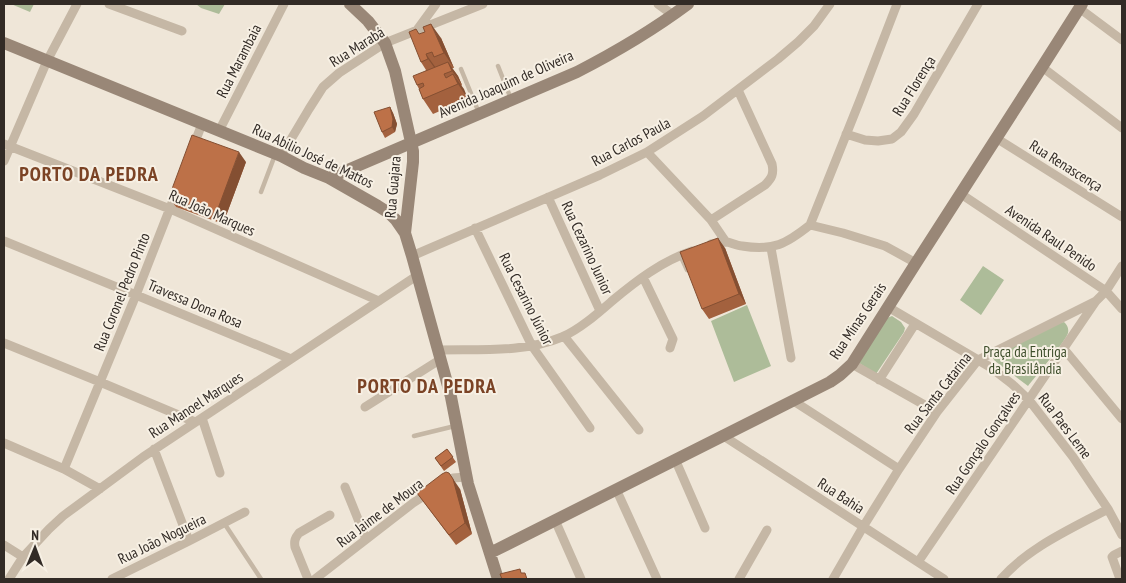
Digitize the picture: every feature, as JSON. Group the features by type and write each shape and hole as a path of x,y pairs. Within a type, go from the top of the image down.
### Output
{"main road":[{"name":"Rua Guajara","path":"350,4 368,21 385,44 395,72 412,143 413,162 405,233"},
{"name":"Avenida Joaquim de Oliveira","path":"329,178 577,72 610,54 688,4"},
{"name":"Rua Minas Gerais","path":"490,553 830,382 852,364 1081,6"},
{"name":"Rua Abilio José de Mattos","path":"4,43 278,155 329,178 378,206 396,220 405,233 418,275 450,397 466,477 498,579"}],"street":[{"path":"4,161 7,146 47,61 77,4"},
{"path":"109,4 182,31"},
{"name":"Rua Marambaia","path":"219,131 284,4"},
{"path":"417,31 436,4"},
{"name":"Rua Marabá","path":"278,155 324,87 339,72 385,44 483,4"},
{"path":"658,4 673,15"},
{"name":"Rua Carlos Paula","path":"412,256 600,175 647,152 703,116 798,42 814,26 830,4"},
{"path":"365,407 439,354 520,348 564,336 600,311 643,277 680,255 710,244 726,242 740,246 771,248 796,236 810,225 897,4"},
{"name":"Rua Florença","path":"846,134 865,140 878,141 892,139 901,132 914,114 978,4"},
{"path":"1081,6 1122,39"},
{"path":"1042,67 1122,128"},
{"path":"711,220 765,185 773,172 772,164 738,90"},
{"path":"189,158 202,124"},
{"name":"Rua Renascença","path":"996,138 1122,217"},
{"name":"Rua João Marques","path":"7,146 170,209 379,301"},
{"path":"647,152 711,220 726,242"},
{"name":"Rua Coronel Pedro Pinto","path":"64,469 176,192"},
{"name":"Avenida Raul Penido","path":"960,194 1106,291 1122,309"},
{"name":"Rua Cezarino Junior","path":"548,197 600,311"},
{"path":"810,225 885,246 916,263"},
{"name":"Rua Cesarino Júnior","path":"475,228 532,346 590,428"},
{"name":"Travessa Dona Rosa","path":"4,241 291,359"},
{"path":"771,248 791,358"},
{"name":"Rua Gonçalo Gonçalves","path":"918,562 1096,301 1106,291 1122,266"},
{"name":"Rua Manoel Marques","path":"9,579 23,557 56,522 100,489 154,449 418,275"},
{"path":"643,277 673,339 670,348"},
{"name":"Rua Santa Catarina","path":"833,579 899,469 937,412 978,360 1096,301"},
{"name":"Rua Paes Leme","path":"888,308 990,366 1029,400 1073,457 1108,509 1122,535"},
{"path":"879,380 915,324"},
{"path":"564,336 638,430"},
{"path":"4,343 198,420 220,473"},
{"path":"1064,349 1122,418"},
{"path":"852,364 937,412"},
{"path":"792,400 899,469"},
{"name":"Rua Bahia","path":"722,435 944,579"},
{"path":"4,443 64,469 100,489"},
{"path":"154,449 189,542"},
{"path":"675,459 705,528"},
{"name":"Rua Jaime de Moura","path":"314,579 446,481 466,477"},
{"path":"345,487 366,540"},
{"path":"616,489 657,579"},
{"path":"1001,579 1018,562 1045,543 1108,509"},
{"name":"Rua João Nogueira","path":"112,579 189,542 245,512"},
{"path":"308,579 295,548 295,537 330,515"},
{"path":"554,520 581,579"},
{"path":"738,579 767,530"},
{"path":"4,545 23,557"},
{"path":"1120,579 1112,558 1122,551"}],"lane":[{"path":"498,66 511,100"},
{"path":"461,69 480,114"},
{"path":"261,192 278,155"},
{"path":"680,255 689,273"},
{"path":"414,436 456,425"},
{"path":"224,523 261,579"}],"green space":[{"path":"11,4 34,4 30,12"},
{"path":"196,4 225,4 219,14 201,8"},
{"path":"983,266 1004,280 981,315 960,300"},
{"path":"747,305 771,366 734,382 711,321"},
{"path":"892,316 901,322 905,328 904,332 876,374 859,363 887,318"},
{"name":"Praça da Entriga da Brasilândia","path":"1064,322 1068,330 1066,337 1028,386 992,357 1059,323"}],"building":[{"path":"431,24 444,53 434,57 432,52 426,54 428,59 421,62 409,32 416,29 419,34 425,32 423,27"},
{"path":"448,62 452,71 444,74 446,78 453,74 458,84 423,99 419,89 424,86 423,83 417,85 413,76"},
{"path":"390,107 393,119 392,127 382,132 374,112"},
{"path":"192,135 239,152 216,214 169,197"},
{"path":"718,238 739,294 702,309 680,252"},
{"path":"447,449 453,457 441,466 435,458"},
{"path":"446,472 453,479 465,523 449,535 417,493"},
{"path":"520,569 521,573 525,573 527,579 502,579 500,574"}],"district":[{"name":"PORTO DA PEDRA","path":"89,174"},
{"name":"PORTO DA PEDRA","path":"427,386"}]}
